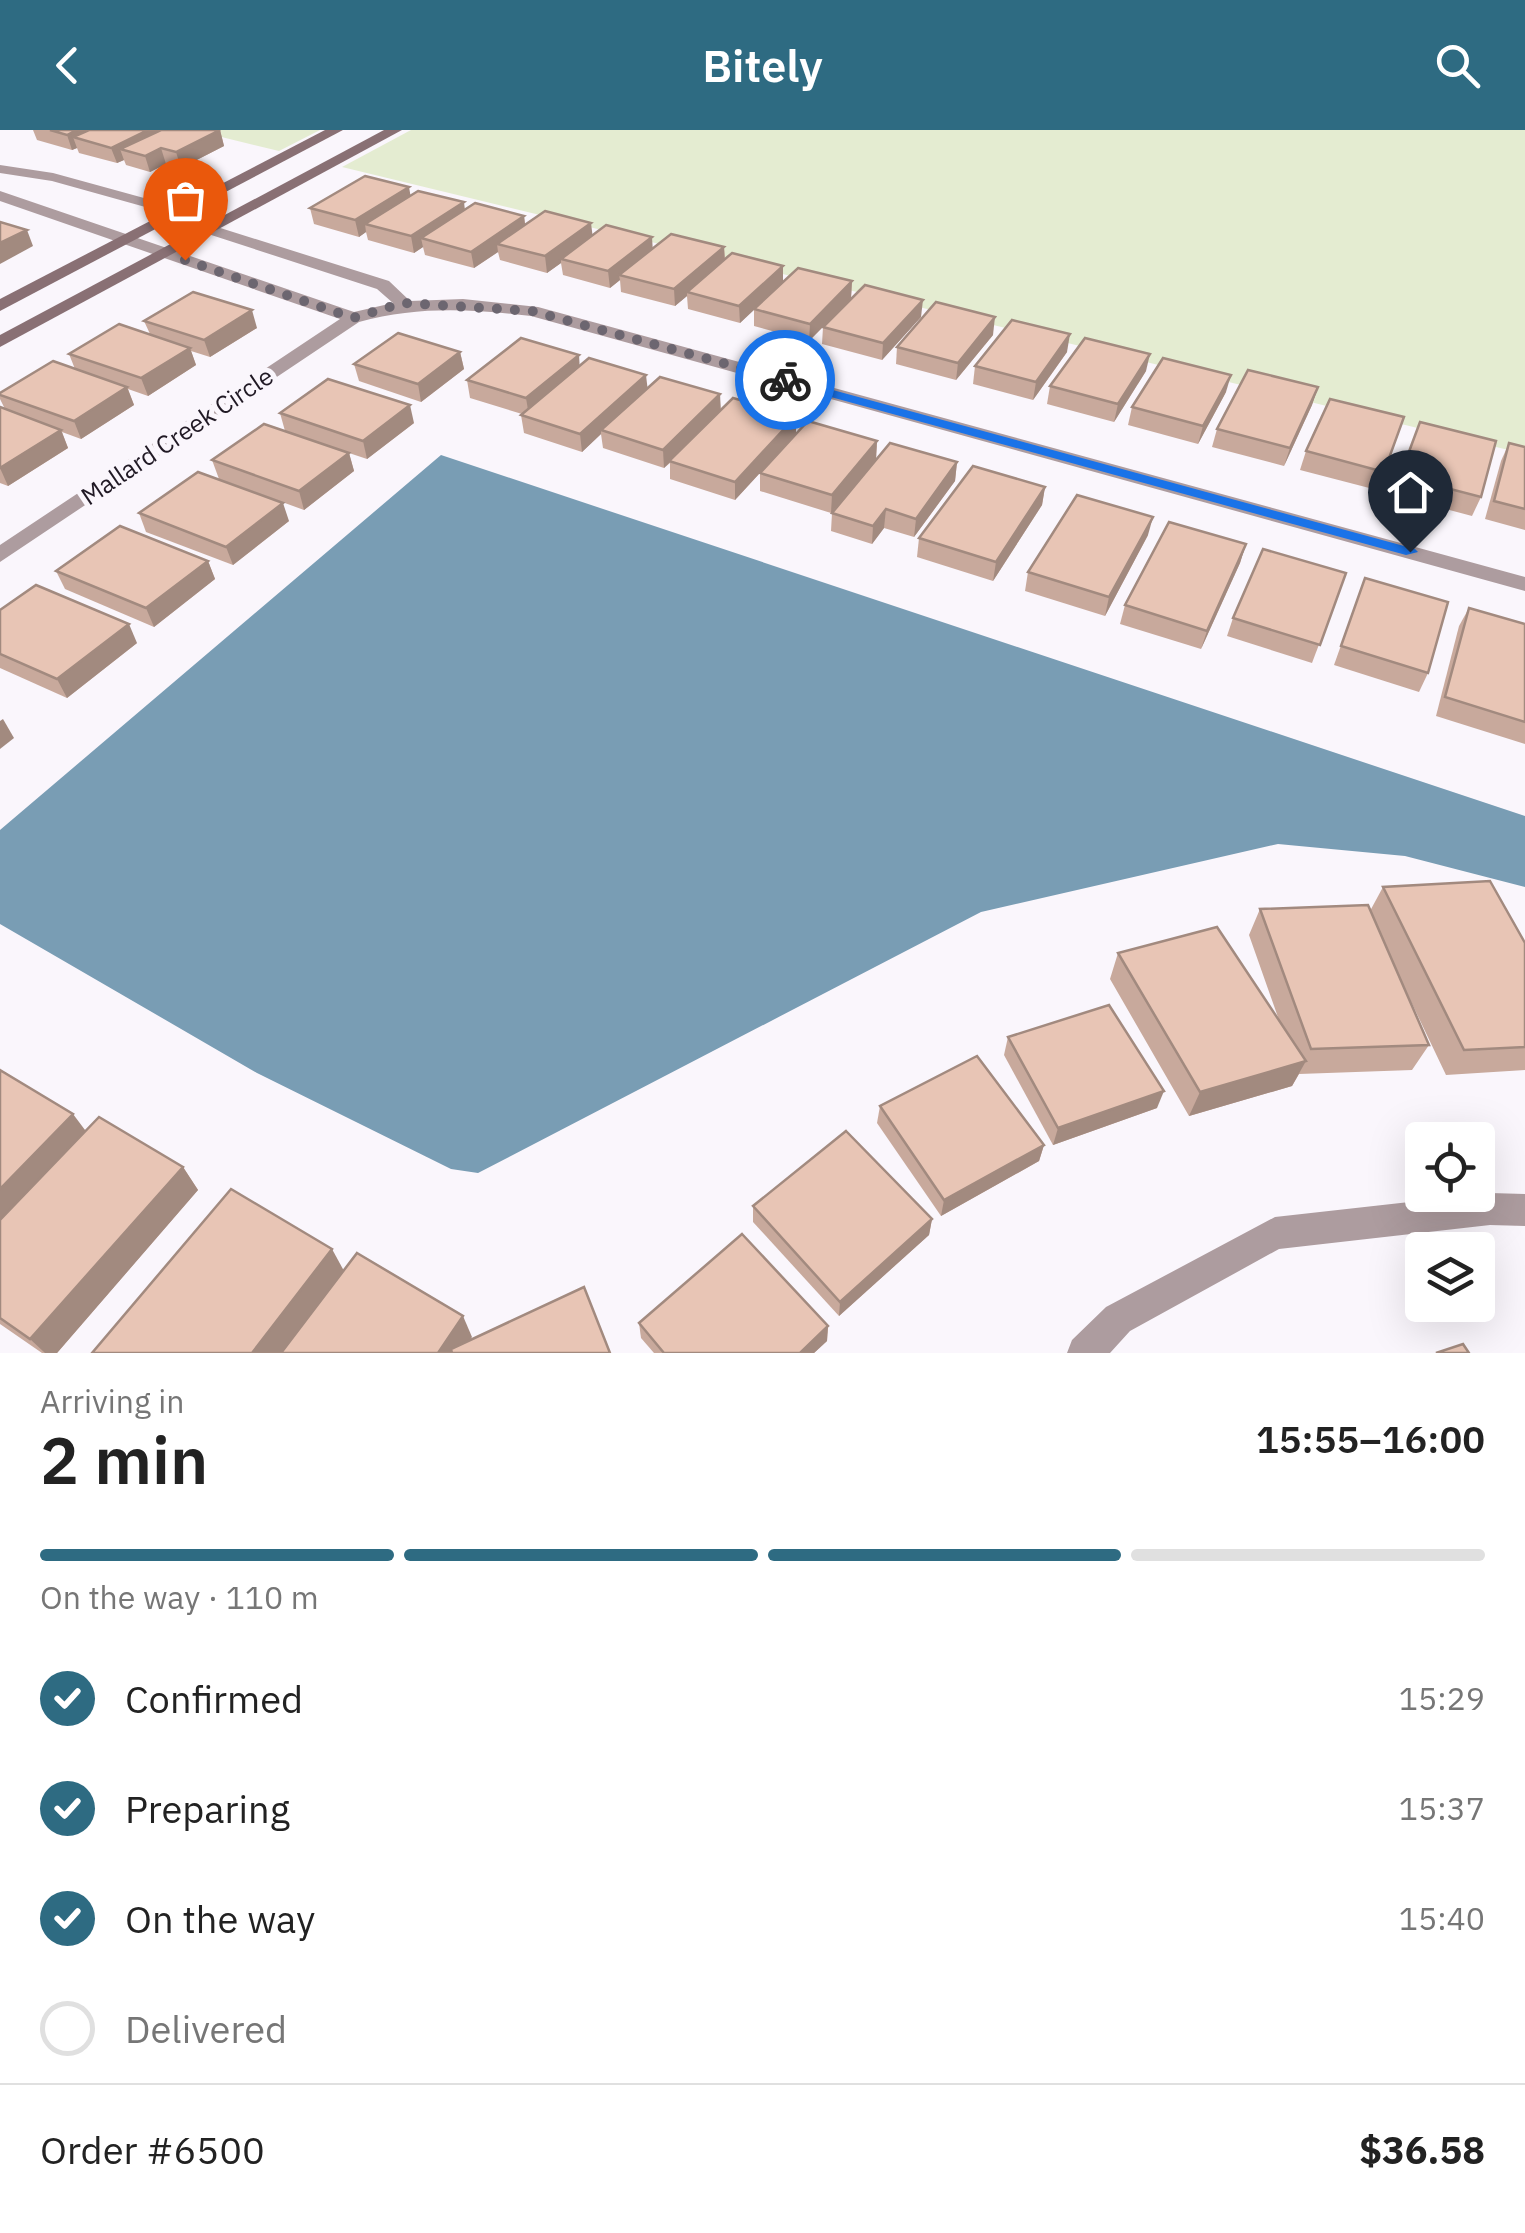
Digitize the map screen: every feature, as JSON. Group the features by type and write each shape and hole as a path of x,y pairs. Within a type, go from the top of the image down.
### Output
{"street":[{"path":"0,306 336,130"},
{"path":"0,342 395,130"},
{"name":"Mallard Creek Circle","path":"0,169 54,176 179,212 208,229 383,284 403,303"},
{"path":"0,196 353,318"},
{"name":"Mallard Creek Circle","path":"0,554 353,318 403,303 532,311 1525,584"},
{"path":"1086,1353 1118,1319 1275,1232 1490,1210 1525,1210"}],"green space":[{"path":"193,130 320,130 279,151"},
{"path":"411,130 1525,130 1525,454 342,167"}],"water":[{"path":"441,455 1525,816 1525,887 1405,856 1278,844 981,912 478,1173 451,1169 257,1073 0,924 0,830"}],"building":[{"path":"50,130 77,130 67,135"},
{"path":"89,130 148,130 111,148 73,137"},
{"path":"161,130 220,130 176,152 161,148 145,156 120,149"},
{"path":"365,176 409,187 355,220 310,208"},
{"path":"418,191 464,202 411,236 365,224"},
{"path":"475,203 524,216 471,252 421,238"},
{"path":"545,211 591,223 545,256 497,244"},
{"path":"0,222 27,230 0,243"},
{"path":"606,225 652,237 608,271 561,259"},
{"path":"671,234 724,247 674,289 619,275"},
{"path":"732,253 783,266 739,306 687,292"},
{"path":"798,268 852,281 810,324 754,309"},
{"path":"865,285 923,300 883,343 823,327"},
{"path":"193,292 252,310 204,340 144,321"},
{"path":"936,302 995,317 958,363 897,347"},
{"path":"1012,320 1070,334 1036,382 975,366"},
{"path":"119,324 190,348 141,378 69,354"},
{"path":"398,333 460,352 418,384 354,364"},
{"path":"521,338 579,355 526,398 467,380"},
{"path":"1085,338 1150,354 1118,404 1050,386"},
{"path":"589,358 646,375 580,434 521,415"},
{"path":"1163,358 1231,375 1203,426 1132,407"},
{"path":"53,361 127,387 74,421 0,395"},
{"path":"1248,370 1318,387 1290,448 1217,429"},
{"path":"660,377 720,394 663,450 601,430"},
{"path":"328,379 410,405 363,441 280,413"},
{"path":"733,398 796,416 735,482 669,461"},
{"path":"1330,399 1404,417 1384,472 1306,451"},
{"path":"0,407 61,430 0,468"},
{"path":"808,421 877,441 832,495 760,473"},
{"path":"1420,422 1496,441 1481,497 1400,476"},
{"path":"264,424 349,453 299,491 212,460"},
{"path":"890,443 957,462 916,519 886,509 873,526 832,513"},
{"path":"1509,443 1525,447 1525,509 1494,501"},
{"path":"973,466 1045,487 996,562 919,538"},
{"path":"198,472 283,503 226,547 139,513"},
{"path":"1077,495 1153,517 1109,597 1028,572"},
{"path":"1169,522 1246,544 1207,631 1125,605"},
{"path":"120,526 208,561 146,608 56,571"},
{"path":"1263,549 1346,573 1320,645 1233,618"},
{"path":"1365,578 1448,602 1428,673 1341,646"},
{"path":"36,585 129,624 57,679 0,654 0,610"},
{"path":"1469,608 1525,624 1525,722 1445,697"},
{"path":"1490,881 1525,943 1525,1047 1464,1050 1383,887"},
{"path":"1368,905 1429,1045 1311,1049 1260,909"},
{"path":"1217,927 1306,1061 1200,1092 1118,953"},
{"path":"1109,1005 1164,1091 1058,1128 1008,1037"},
{"path":"977,1056 1044,1145 944,1200 880,1106"},
{"path":"0,1070 73,1114 0,1189"},
{"path":"99,1117 183,1167 30,1339 0,1318 0,1220"},
{"path":"846,1131 932,1219 840,1302 753,1206"},
{"path":"231,1189 332,1249 252,1353 92,1353"},
{"path":"742,1234 828,1326 800,1353 664,1353 639,1323"},
{"path":"357,1253 463,1316 438,1353 281,1353"},
{"path":"584,1287 610,1353 452,1353 451,1349"},
{"path":"1463,1344 1469,1353 1436,1353"}],"way so far":[{"path":"185,260 353,318 403,303 532,311 785,380"}],"route":[{"path":"785,380 1410,552"}]}
